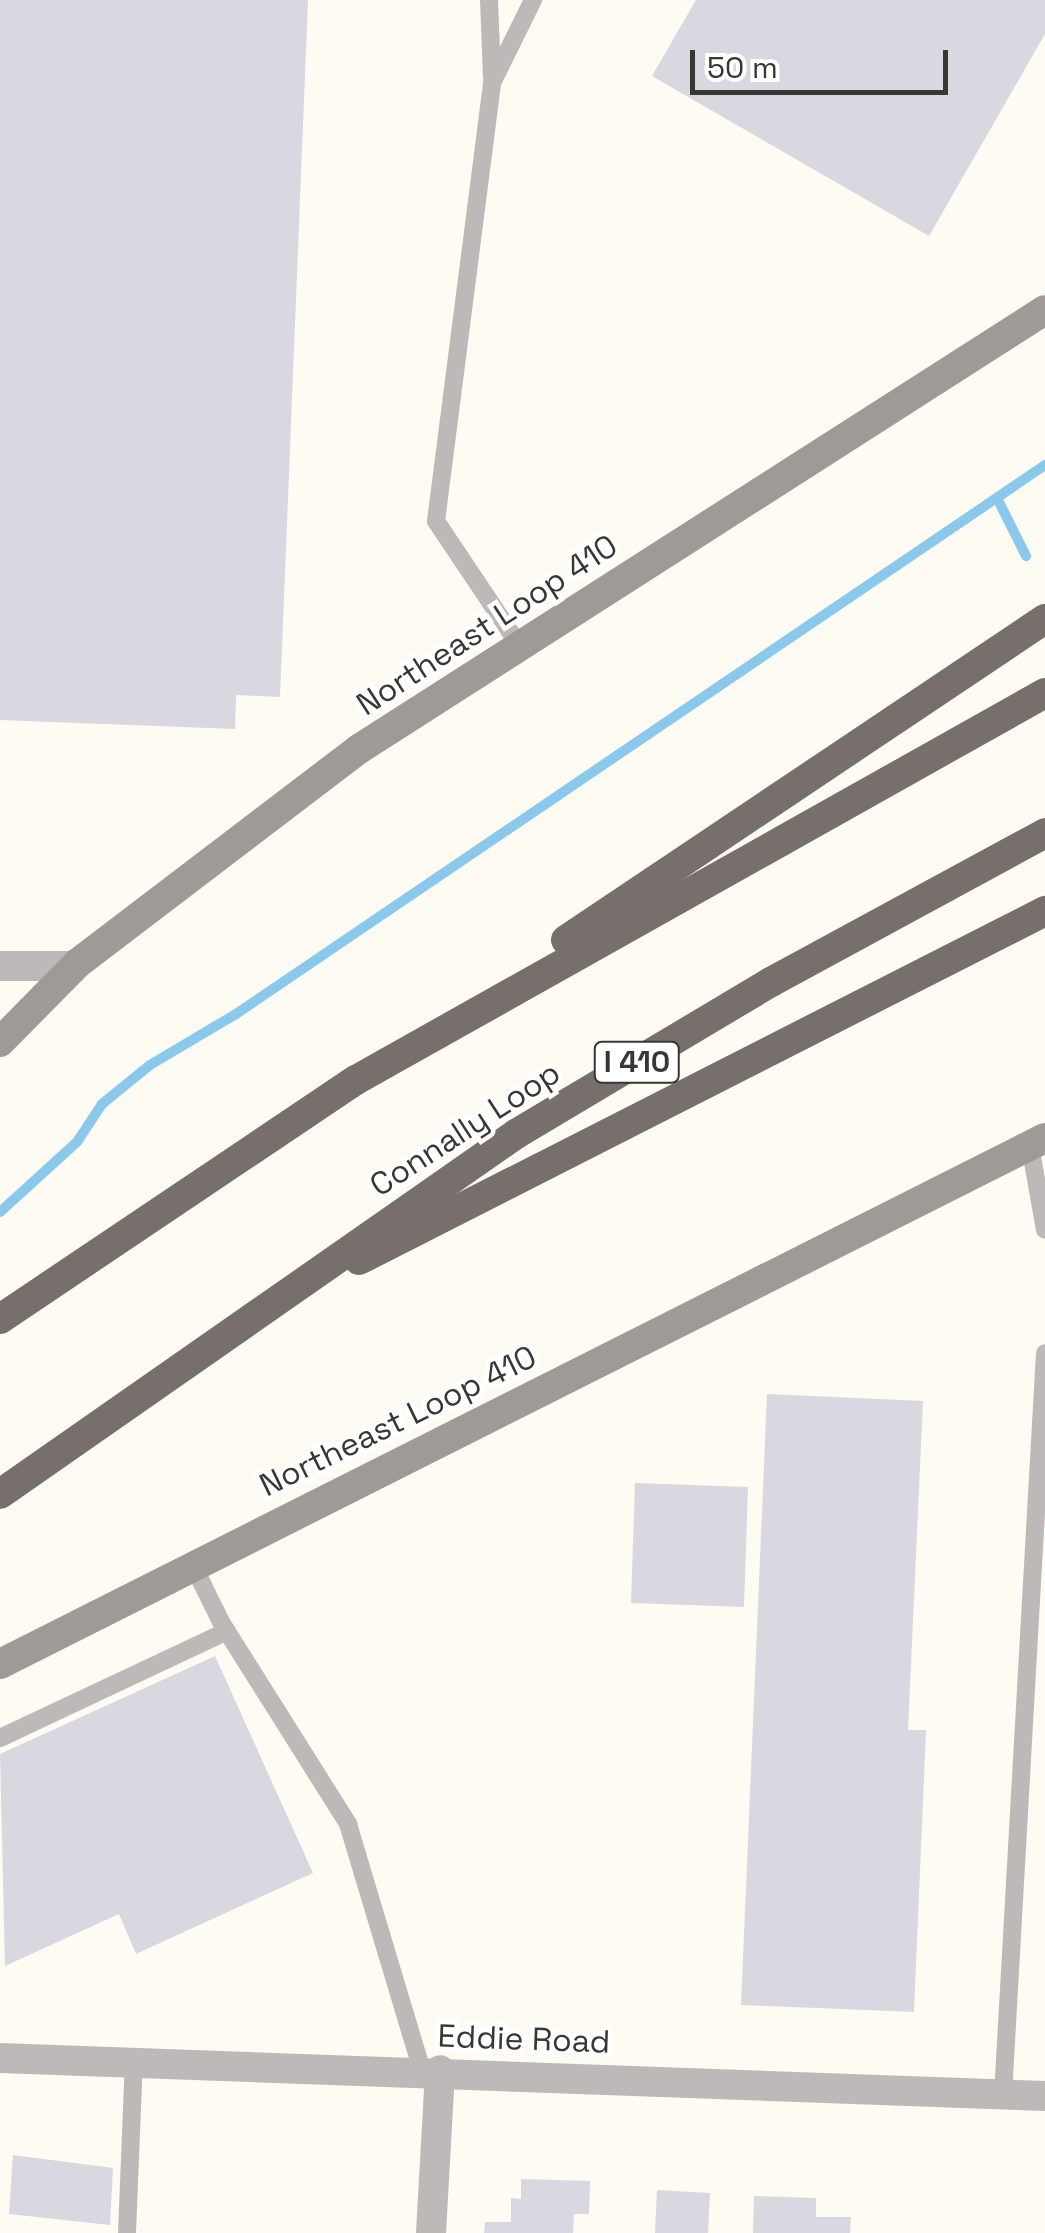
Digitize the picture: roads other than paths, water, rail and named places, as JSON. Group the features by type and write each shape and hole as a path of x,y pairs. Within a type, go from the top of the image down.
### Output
{"highway":[{"path":"0,1319 1044,620"},
{"path":"356,1080 1045,693"},
{"name":"Connally Loop","path":"0,1494 244,1318 516,1134 771,982 1045,833"},
{"path":"244,1318 1045,911"}],"main road":[{"name":"Northeast Loop 410","path":"0,1042 74,966 360,749 1045,310"},
{"name":"Northeast Loop 410","path":"0,1664 192,1563 1038,1142"}],"street":[{"path":"0,966 74,966"},
{"name":"Eddie Road","path":"0,2058 431,2070 1045,2096"},
{"path":"431,2070 432,2233"}],"lane":[{"path":"489,0 492,83 436,521 520,646"},
{"path":"492,83 533,0"},
{"path":"1038,1142 1045,1230"},
{"path":"1003,2095 1045,1353"},
{"path":"192,1563 227,1631 348,1824 431,2070"},
{"path":"0,1738 227,1631"},
{"path":"127,2233 134,2062"}],"waterway":[{"path":"0,1212 77,1142 102,1104 150,1065 236,1014 1045,465"},
{"path":"997,498 1026,556"}]}
